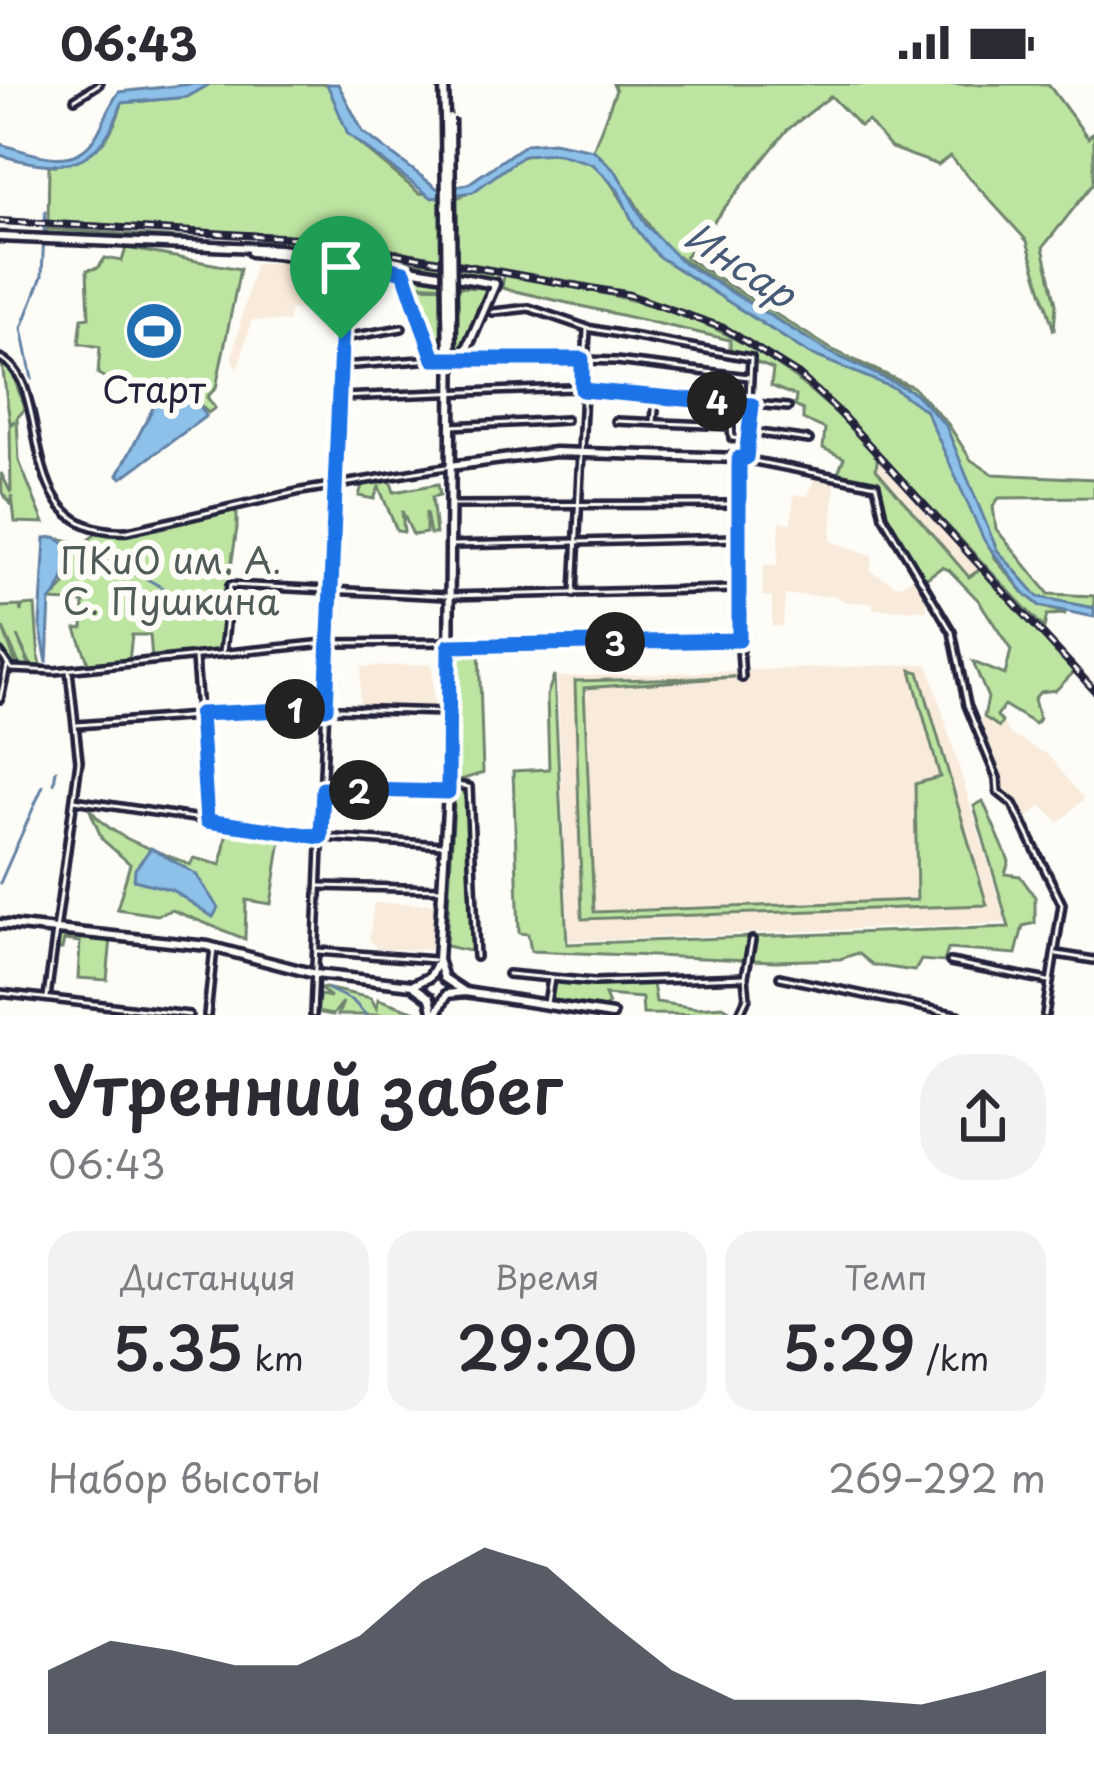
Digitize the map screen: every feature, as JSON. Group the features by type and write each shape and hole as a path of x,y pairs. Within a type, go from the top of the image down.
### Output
{"main road":[{"path":"435,1015 428,996 429,978 438,960 443,889 453,545 448,466 446,84"},
{"path":"0,237 279,249 403,274 424,271"},
{"path":"274,258 279,249"},
{"path":"245,251 274,258 327,258"},
{"path":"424,271 495,284 464,355 434,359 403,274 424,271"},
{"path":"448,466 580,452 742,458"},
{"path":"0,924 214,946 315,974 412,986 428,996 465,992 612,1015"},
{"path":"435,1015 445,996 438,960"},
{"path":"412,986 429,978 445,979 465,992"}],"street":[{"path":"75,99 99,84"},
{"path":"327,258 344,272"},
{"path":"313,1015 344,272 356,261"},
{"path":"493,312 533,309 587,328 755,360 738,504 736,589 742,678"},
{"path":"341,339 402,328"},
{"path":"574,594 587,328"},
{"path":"464,355 582,359 753,378"},
{"path":"0,358 15,371 32,418 37,458 64,510 92,527 128,531 448,466"},
{"path":"340,366 434,359"},
{"path":"338,398 582,390 788,407"},
{"path":"654,422 657,396"},
{"path":"449,426 566,420"},
{"path":"616,421 731,426 732,438 749,440"},
{"path":"750,431 809,440"},
{"path":"742,458 877,485 883,517 952,632 978,740 1000,796 1013,804 1015,818 1062,904 1045,1015"},
{"path":"452,505 738,504"},
{"path":"453,545 737,538"},
{"path":"224,653 230,586 450,596 736,589"},
{"path":"7,666 69,670 329,643 449,646 739,640"},
{"path":"0,653 7,666 0,699"},
{"path":"195,656 207,821"},
{"path":"47,997 50,928 74,800 77,725 69,670"},
{"path":"77,725 326,708 449,712"},
{"path":"323,789 469,784 476,957"},
{"path":"74,800 321,837 445,845"},
{"path":"319,886 443,889"},
{"path":"740,1015 748,998 745,977 752,940"},
{"path":"208,1015 214,946"},
{"path":"316,951 438,960"},
{"path":"1055,954 1094,960"},
{"path":"950,962 1051,982"},
{"path":"508,974 551,979 745,977"},
{"path":"780,977 959,1015"},
{"path":"546,1005 551,979"},
{"path":"0,993 189,1015"},
{"path":"129,1015 130,1007"}],"shaded area":[{"path":"48,221 338,240 629,292 719,323 780,358 840,409 1094,683 1094,693 982,568 970,577 876,468 878,454 837,412 777,361 718,327 628,297 315,241 48,225"},
{"path":"255,264 319,265 309,310 290,309 289,322 252,320 237,371 232,357"},
{"path":"816,474 835,479 831,541 872,555 871,571 897,586 914,577 926,593 927,610 873,609 873,603 845,602 836,596 785,595 783,626 772,627 772,597 762,596 764,565 777,565 780,522 791,523 794,495 808,496"},
{"path":"432,664 434,707 359,704 361,667"},
{"path":"928,664 1006,923 569,941 557,677"},
{"path":"984,717 991,725 1002,722 1011,735 1048,755 1084,799 1059,823 1041,806 1019,825 1012,806 996,794 972,727"},
{"path":"374,903 437,904 432,950 377,949 369,939"}],"green space":[{"path":"210,84 327,84 355,140 419,193 460,197 512,160 538,152 578,156 603,171 658,256 808,353 894,388 926,411 996,560 1040,606 1066,614 1047,615 1044,628 819,389 719,323 629,292 338,240 48,221 49,166 76,160 97,148 112,129 122,103 187,97"},
{"path":"613,84 1048,84 1088,138 1094,132 1094,183 1043,247 1056,304 1054,331 1027,241 950,156 938,165 891,148 868,121 860,126 831,96 787,130 685,257 831,349 913,387 948,424 971,460 993,474 1094,479 1094,497 999,498 993,506 996,529 1049,594 1094,596 1094,608 1038,597 997,550 931,408 902,384 829,352 666,249 615,172 593,150 616,90"},
{"path":"47,229 241,242 289,240 499,274 498,281 296,248 46,234"},
{"name":"Старт","path":"126,248 240,269 216,388 207,397 215,408 208,413 193,397 153,403 98,374 100,347 79,343 82,318 89,317 87,270 98,268 105,258 122,261"},
{"path":"504,274 620,297 709,326 749,347 832,409 878,454 876,469 969,577 982,568 1075,671 1056,690 1040,692 1034,699 1039,719 1035,724 1004,705 997,716 1002,722 999,727 984,717 988,698 973,662 1005,675 1011,650 979,601 949,570 942,567 924,580 926,592 882,516 875,486 836,478 844,458 823,448 825,429 803,419 803,410 795,406 796,396 771,386 773,369 730,352 730,340 502,288"},
{"path":"417,275 491,288 462,352 455,349 455,306 443,306 440,355 412,286 487,288 411,284"},
{"path":"2,364 12,372 25,409 17,418 19,461 44,523 15,522 12,496 11,504 2,493 1,473 11,493 10,425 15,421 10,423"},
{"path":"390,480 394,492 438,484 440,495 432,497 436,534 430,534 426,512 426,533 413,535 402,511 404,532 397,531 379,487 374,499 359,496 362,485"},
{"name":"ПКиО им. А. С. Пушкина","path":"232,510 237,513 237,528 218,652 152,659 150,635 132,635 129,661 89,665 76,629 83,628 84,603 50,601 65,585 62,539 83,544 97,533 130,534"},
{"path":"35,605 39,661 45,669 33,669 17,636 31,669 21,668 3,628 17,667 12,667 0,650 0,607 20,606 21,612 22,606"},
{"path":"479,648 483,773 451,783 452,757 457,756 457,651"},
{"path":"911,670 919,672 987,905 582,919 575,681 735,677 584,688 594,912 917,900 915,784 940,777"},
{"path":"554,675 567,944 1009,927 974,806 983,801 1009,861 1005,874 1020,876 1035,897 1035,923 1023,926 1016,954 948,949 944,962 921,960 915,971 873,965 858,953 840,959 775,961 531,951 528,934 519,933 513,771 549,769 547,696"},
{"path":"466,786 473,949 469,951 446,946 455,788"},
{"path":"89,808 122,836 190,865 194,858 221,865 227,831 281,840 271,904 246,900 245,939 172,910 157,915 117,909 130,864 102,839"},
{"path":"57,932 111,938 107,980 78,978 80,942 64,940 62,949 55,949"},
{"path":"553,982 653,984 656,1002 696,1008 723,1006 737,1015 643,1014 642,998 605,995 609,1004 604,1008 550,1000"},
{"path":"320,989 371,998 377,1009 378,999 425,1015 338,1015 343,1002 333,1015 316,1012 320,995 331,997"}],"water":[{"path":"210,84 187,97 122,103 102,142 75,161 41,164 0,155 0,144 47,157 71,156 91,143 119,92"},
{"path":"327,84 338,84 363,132 438,189 468,184 526,144 553,142 593,150 617,173 646,225 682,262 829,352 915,393 946,426 997,550 1038,597 1094,608 1094,617 1040,606 1024,593 984,540 926,411 894,388 808,353 658,256 635,227 618,190 593,164 556,153 524,155 473,192 432,198 348,134"},
{"path":"196,399 206,416 122,478 118,475 155,404"},
{"path":"56,537 67,546 67,562 50,601 47,663 40,625 45,538"},
{"path":"151,848 196,874 218,908 213,917 172,890 134,880 135,869"}],"waterway":[{"path":"32,379 22,328 42,276 45,211"},
{"path":"109,566 115,572 134,574"},
{"path":"138,574 163,588"},
{"path":"177,596 196,604"},
{"path":"54,783 56,770"},
{"path":"0,883 43,786"},
{"path":"328,989 353,1001 366,1015"}],"railway":[{"path":"0,221 315,239 629,295 724,328 799,375 838,411 1094,690"}],"place":[{"name":"Старт","path":"154,331"}],"route":[{"path":"356,261 375,263 404,272 434,359 464,355 582,359 582,390 752,405 746,458 739,458 739,640 449,646 448,792 323,789 321,837 207,821 200,714 326,708 341,339 345,268 356,261"}],"water label":[{"name":"Инсар","path":"740,265"}]}
